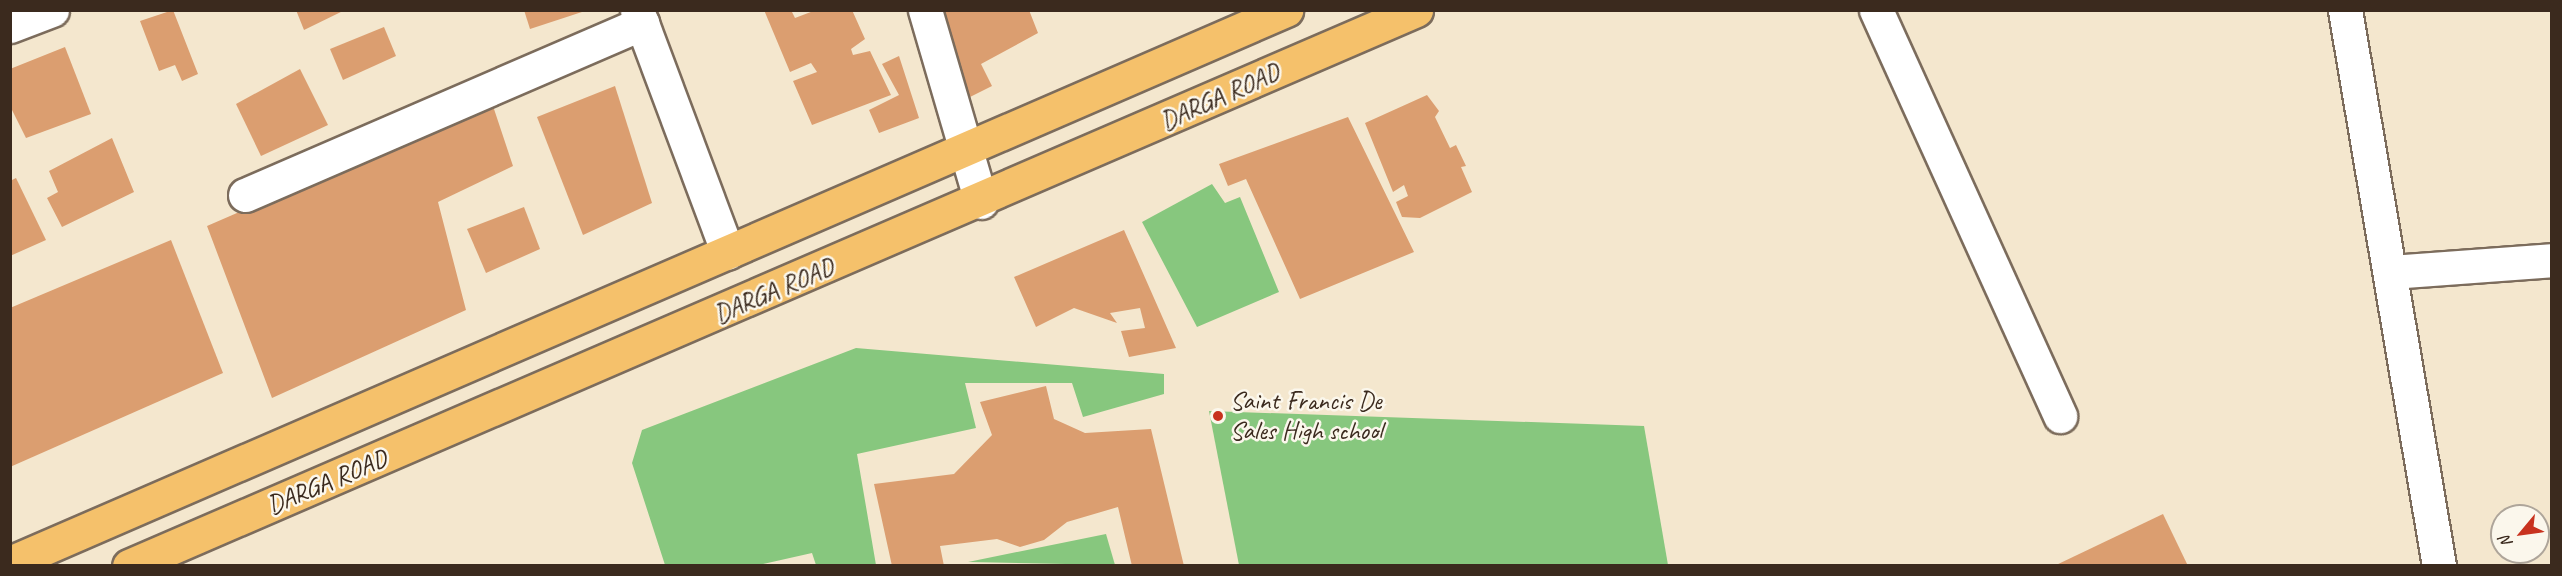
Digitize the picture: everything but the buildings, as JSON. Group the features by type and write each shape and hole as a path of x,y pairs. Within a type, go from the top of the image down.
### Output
{"main road":[{"name":"DARGA ROAD","path":"10,563 1286,10"},
{"name":"DARGA ROAD","path":"129,566 981,202 1416,10"}],"street":[{"path":"925,10 967,147 981,202"},
{"path":"1876,10 2060,416"},
{"path":"2345,10 2439,566"},
{"path":"245,195 640,17 728,253"},
{"path":"2390,272 2552,260"}],"green space":[{"path":"1212,184 1225,203 1240,197 1279,292 1197,327 1142,222"},
{"path":"856,348 1164,374 1164,394 1083,417 1072,383 965,383 976,428 857,454 876,565 816,565 812,553 759,565 665,565 632,463 642,430"},
{"path":"1209,411 1644,426 1668,565 1239,565"},
{"path":"1106,534 1115,565 968,562"}],"place":[{"name":"Saint Francis De Sales High school","path":"1218,416"}]}
